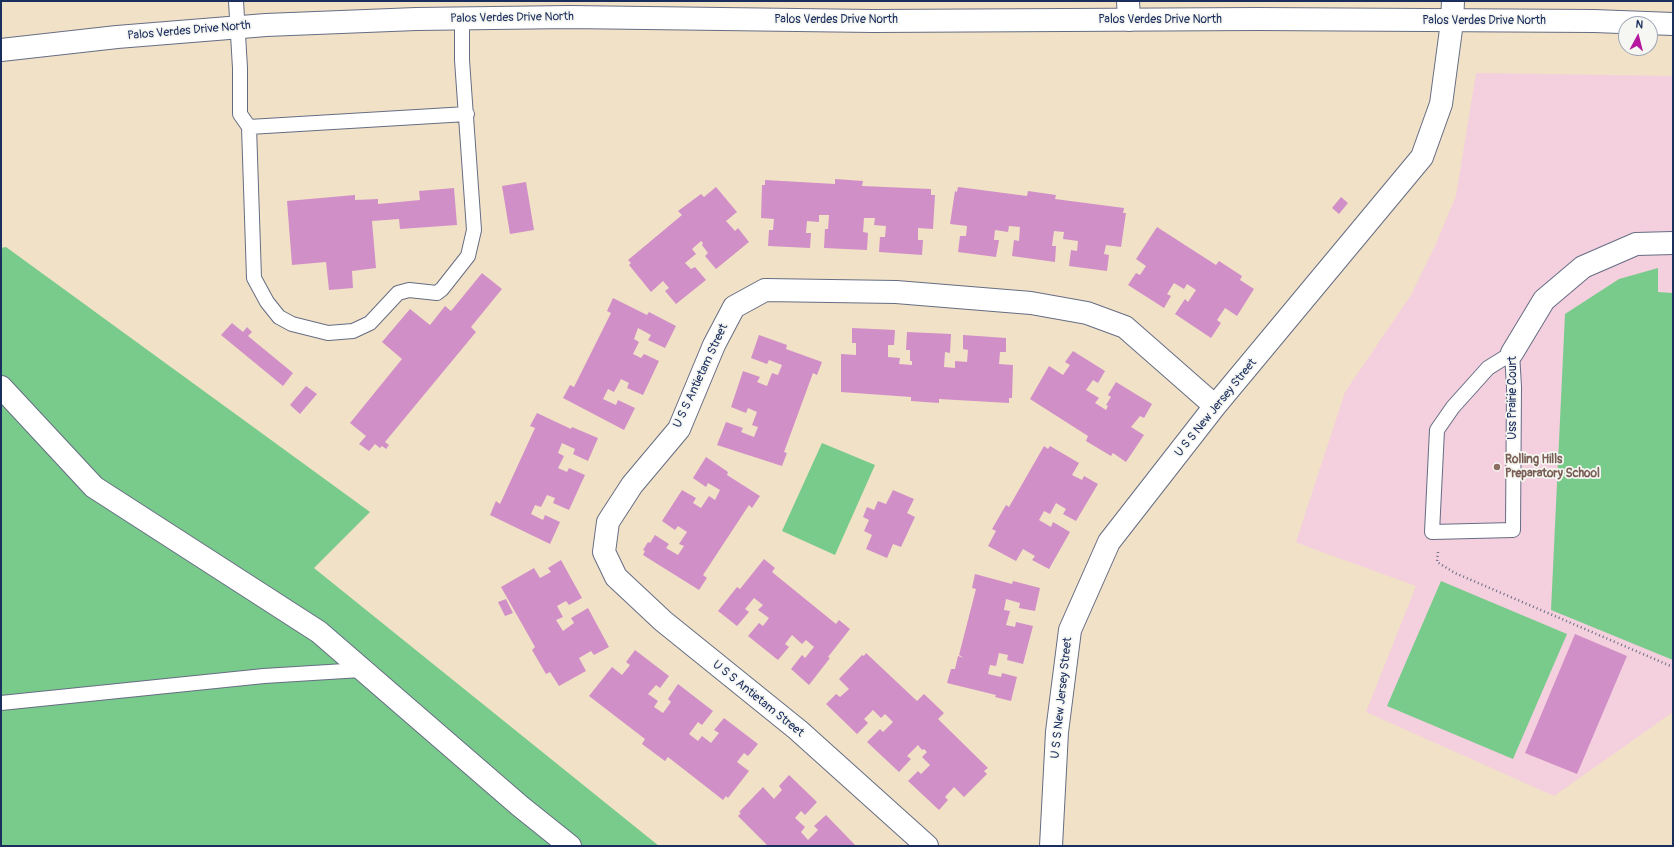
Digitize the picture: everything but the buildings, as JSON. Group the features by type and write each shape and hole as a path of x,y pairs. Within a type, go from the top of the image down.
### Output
{"street":[{"name":"Palos Verdes Drive North","path":"1,50 117,37 237,27 462,18 570,17 873,21 1129,11 1452,11 1594,21 1673,24"},
{"name":"U S S New Jersey Street","path":"1051,846 1057,732 1070,630 1109,542 1216,406 1422,157 1441,104 1452,11"},
{"name":"Uss Prairie Court","path":"1512,353 1544,300 1583,267 1636,244 1673,243"},
{"name":"U S S Antietam Street","path":"927,846 798,730 663,621 616,577 604,552 608,522 632,485 678,429 714,345 734,307 765,290 896,292 1031,303 1087,313 1125,327 1216,406"},
{"path":"1,387 94,487 319,632 361,670 520,806 570,846"}],"lane":[{"path":"236,1 240,68 240,114 249,127 254,278 267,302 279,317 292,324 328,333 353,331 370,323 398,293 409,290 437,293 442,289 468,256 474,230 462,60 462,18"},
{"path":"249,127 467,114"},
{"path":"1438,532 1432,532 1437,430 1453,407 1488,368 1512,353"},
{"name":"Uss Prairie Court","path":"1438,532 1513,530 1514,387 1512,353"},
{"path":"1,703 264,676 361,670"}],"path":[{"path":"1438,532 1438,562 1456,573 1673,667"}],"shaded area":[{"name":"Rolling Hills Preparatory School","path":"1476,73 1673,76 1673,712 1554,796 1366,712 1416,586 1296,542 1345,392 1411,295 1435,246 1456,196"}],"green space":[{"path":"6,247 370,512 314,568 659,846 1,846 1,248"},
{"path":"1658,268 1658,292 1673,293 1673,660 1551,610 1565,314 1619,279"},
{"path":"822,443 875,465 835,555 782,531"},
{"path":"1441,581 1567,634 1513,759 1387,706"}],"place":[{"name":"Rolling Hills Preparatory School","path":"1497,467"}]}
